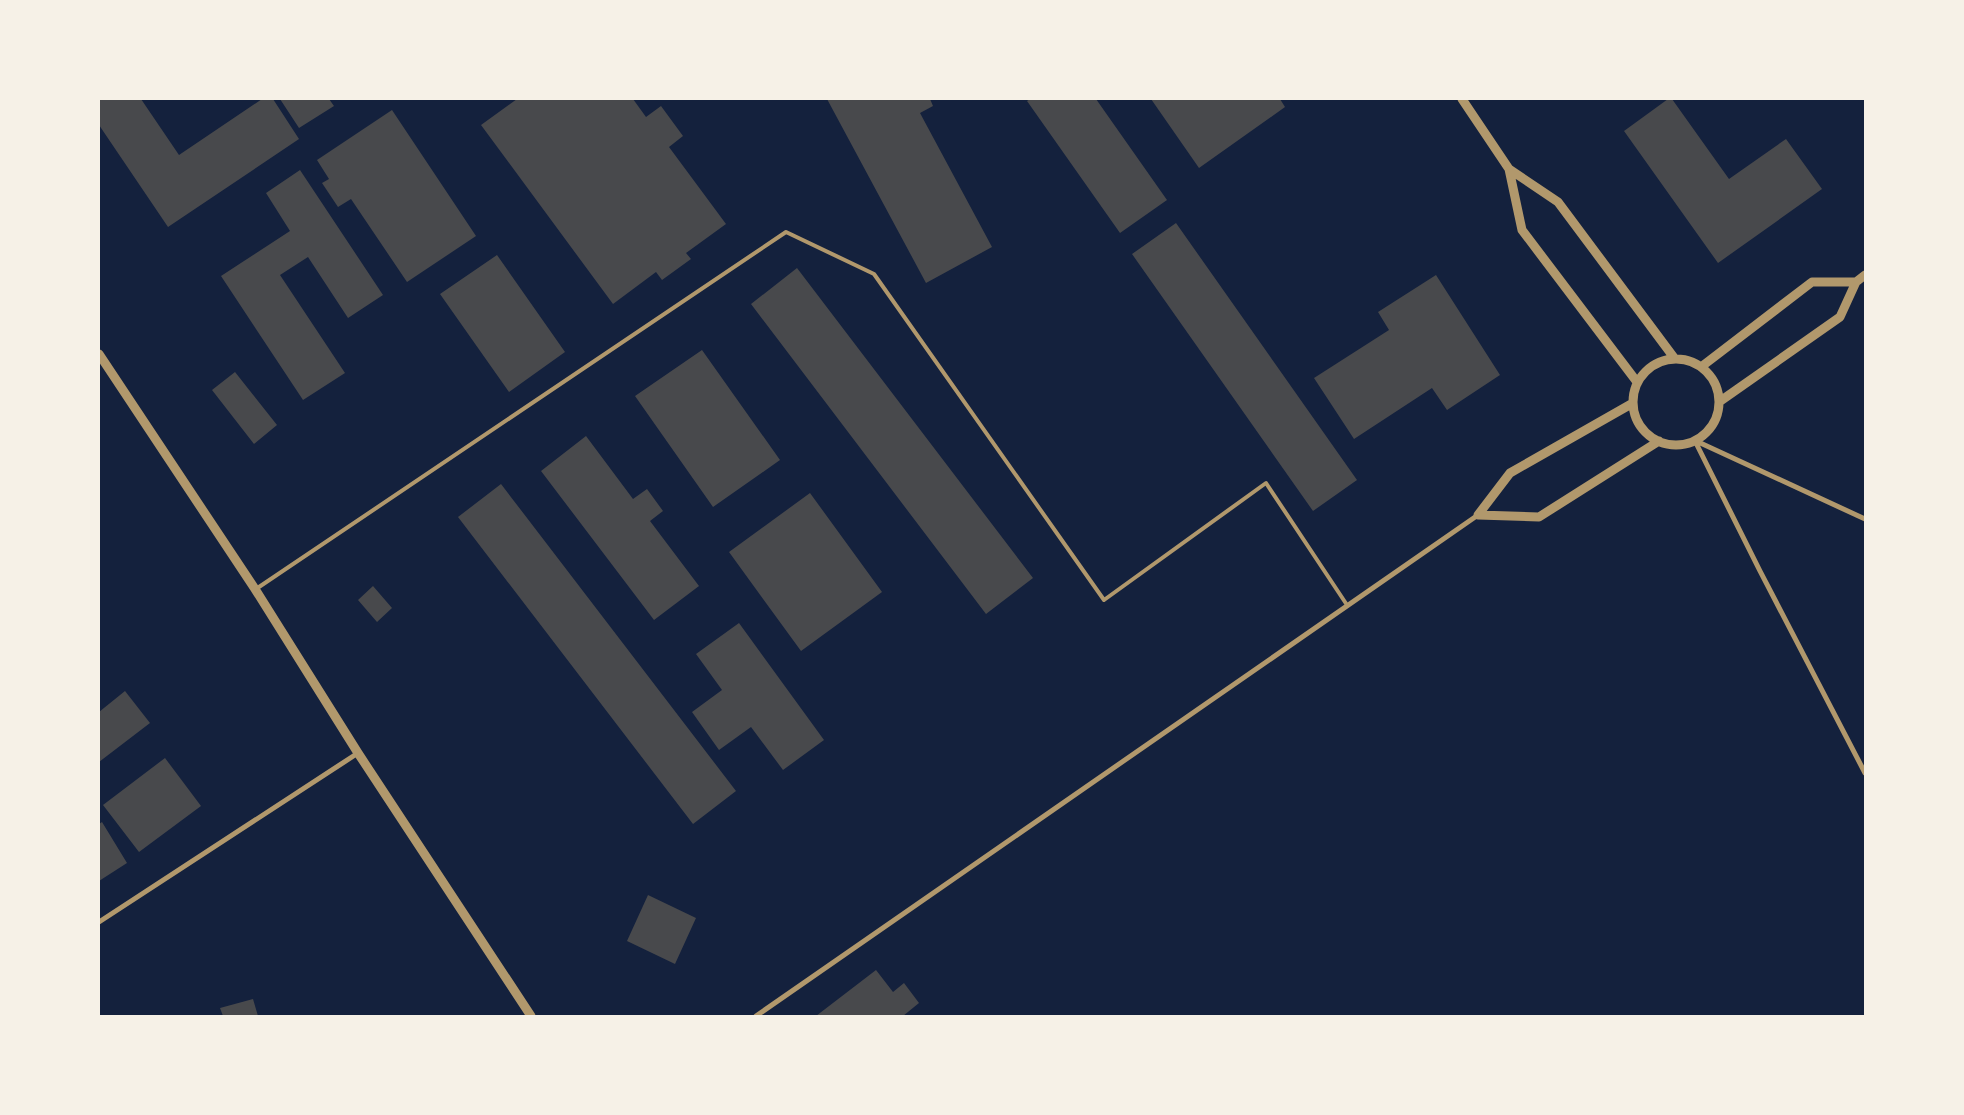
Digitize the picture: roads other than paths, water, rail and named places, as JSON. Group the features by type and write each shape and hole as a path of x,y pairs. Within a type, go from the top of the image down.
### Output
{"street":[{"path":"1462,99 1509,169 1522,230 1637,382"},
{"path":"1509,169 1558,202 1675,359"},
{"path":"1719,402 1840,318 1856,282 1865,275"},
{"path":"1701,367 1812,282 1856,282"},
{"path":"99,354 255,589 358,753 532,1016"},
{"path":"1675,359 1688,361 1701,367 1710,376 1717,388 1719,402 1716,418 1708,431 1695,441 1677,445 1659,442 1645,433 1636,419 1633,403 1637,382 1653,365 1675,359"},
{"path":"756,1016 1478,515 1510,473 1633,403"},
{"path":"1695,441 1865,519"},
{"path":"1695,441 1751,554 1865,773"},
{"path":"1478,515 1539,517 1659,442"},
{"path":"99,922 358,753"}],"lane":[{"path":"255,589 786,232 874,274 1104,600 1266,483 1347,605"}]}
